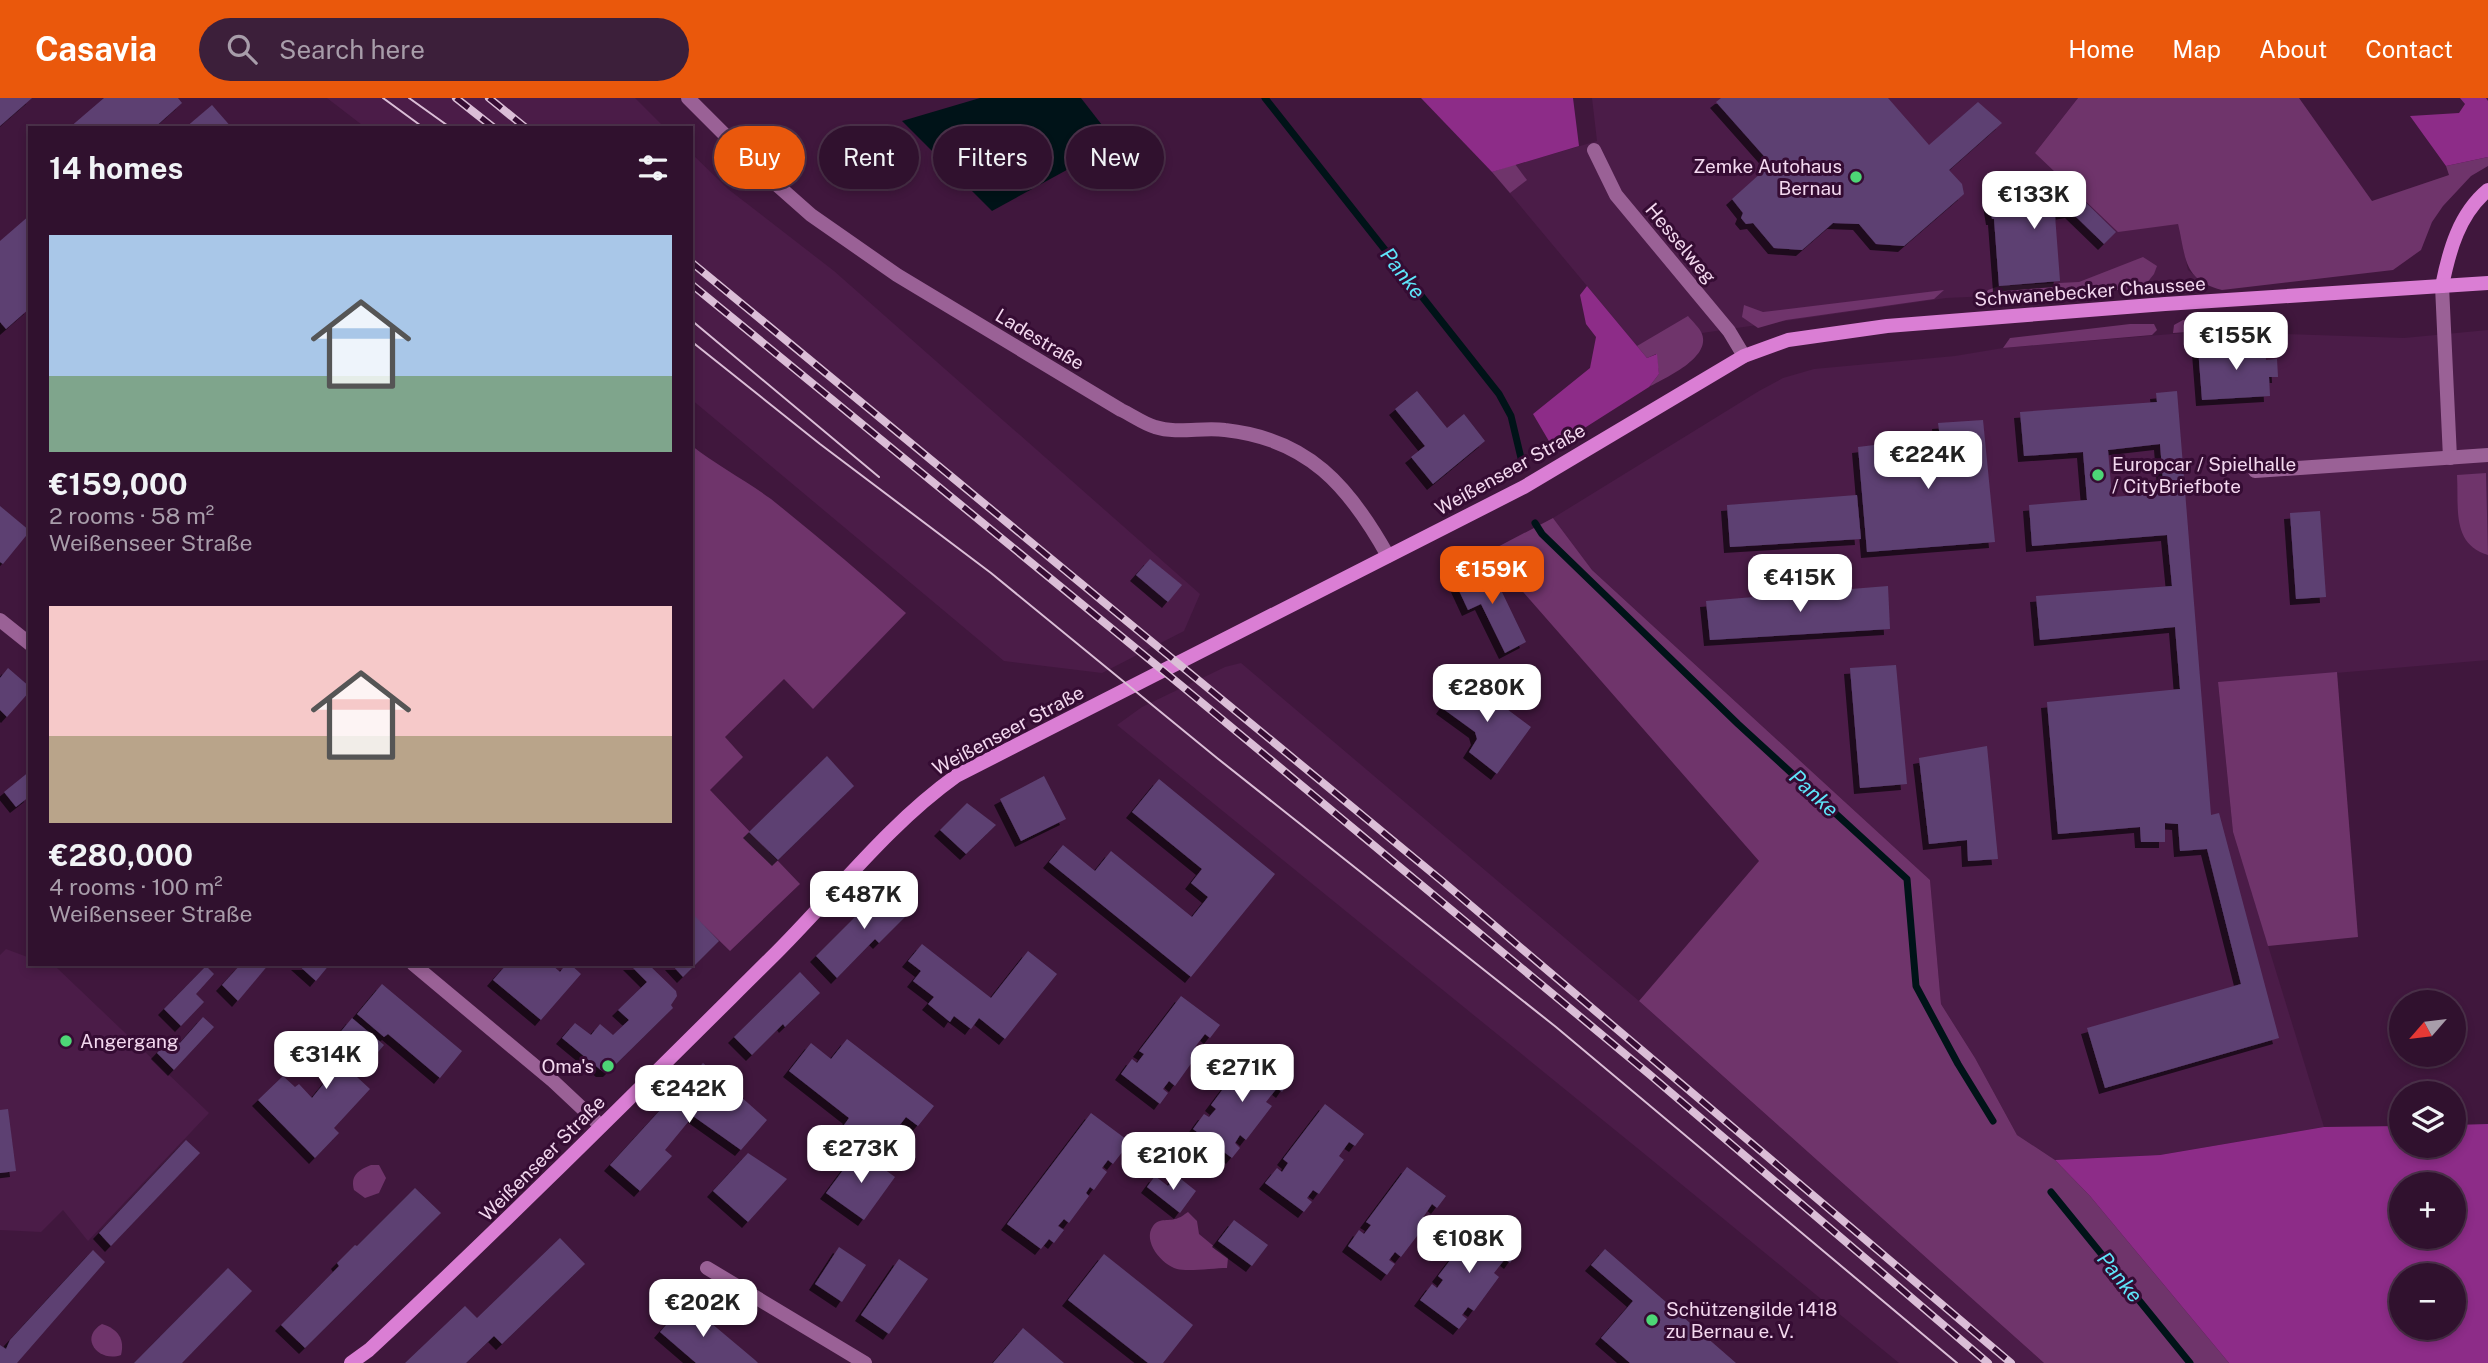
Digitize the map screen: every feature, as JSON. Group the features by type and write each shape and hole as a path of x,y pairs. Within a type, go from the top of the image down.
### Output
{"main road":[{"path":"2442,286 2450,246 2472,206 2488,190"},
{"name":"Schwanebecker Chaussee","path":"1744,356 1788,340 1863,328 2165,304 2488,283"},
{"name":"Weißenseer Straße","path":"351,1363 369,1350 505,1222 934,792 956,776 1524,487 1744,356"}],"street":[{"name":"Ladestraße","path":"688,98 759,169 811,215 897,275 1121,410 1156,427 1222,429 1259,434 1297,450 1326,472 1353,500 1388,556"},
{"name":"Hesselweg","path":"1594,150 1616,195 1729,331 1744,356"},
{"path":"2442,286 2449,458"},
{"path":"2255,471 2488,455"},
{"path":"0,620 28,642"},
{"path":"415,966 553,1081 601,1126"},
{"path":"707,1268 865,1363"}],"shaded area":[{"path":"327,98 635,98 663,126 363,126"},
{"path":"980,98 1081,98 1103,126 1066,126 1066,170 1052,178 1052,126 933,126 933,152 919,138 919,126 907,126 902,121"},
{"path":"1421,98 1573,98 1579,146 1492,172"},
{"path":"1592,98 2078,98 2035,153 2178,224 2188,270 2207,286 1946,298 1702,333 1647,358 1492,172 1597,141"},
{"path":"2078,98 2299,98 2372,201 2449,175 2446,166 2488,157 2488,166 2471,176 2443,206 2432,222 2421,250 2393,270 2222,290 2209,286 2193,274 2185,257 2178,224 2118,232 2035,153"},
{"path":"2460,98 2486,98 2488,101 2488,157 2446,166 2410,116 2459,113 2465,104"},
{"path":"693,155 714,175 714,189 728,189 834,271 1200,594 1184,631 1102,673 1004,661 693,401"},
{"path":"1515,164 1527,180 1510,193 1492,172"},
{"path":"970,189 1032,189 992,211"},
{"path":"2143,257 2157,266 2142,289 1984,296 1988,290 1999,286 2079,282"},
{"path":"1587,286 1647,358 1657,354 1659,374 1649,387 1553,448 1533,414 1590,368 1596,337 1586,324 1580,295"},
{"path":"1944,290 1934,299 1786,320 1758,328 1742,317 1744,305 1763,312"},
{"path":"1688,316 1702,334 1700,351 1685,366 1649,387 1659,374 1656,354 1647,358 1637,346"},
{"path":"2262,318 2273,321 2285,334 2240,338 2233,329 2173,333 2174,325 2183,320"},
{"path":"2130,324 2154,324 2157,330 2152,335 2003,348 2010,338"},
{"path":"2233,329 2241,338 2285,334 2404,338 2488,330 2488,660 2218,683 2233,832 2324,1127 2160,1155 2055,1160 2017,1135 1975,1058 1941,1004 1930,880 1592,570 1553,518 1759,391 1783,378 1814,369 1955,356 2003,348"},
{"path":"693,446 771,499 906,613 813,709 784,679 725,737 743,757 710,790 800,884 730,951 693,915"},
{"path":"2486,473 2488,555 2476,550 2462,533 2457,499 2457,475"},
{"path":"1553,518 1592,570 1930,880 1941,1004 1975,1058 2017,1135 2055,1160 2090,1196 2229,1363 2044,1363 1639,1001 1759,861 1488,552"},
{"path":"1241,663 1639,1001 2044,1363 1899,1363 1117,725 1142,707 1225,667"},
{"path":"2337,672 2358,937 2268,946 2233,832 2218,682"},
{"name":"Angergang","path":"6,949 28,957 28,966 57,968 209,1113 88,1241 63,1210 41,1232 0,1230 0,955"},
{"path":"2488,1124 2488,1363 2229,1363 2090,1196 2055,1160 2160,1155 2324,1127 2389,1126 2389,1158 2466,1158 2466,1125"},
{"path":"371,1165 379,1165 386,1178 379,1193 365,1198 354,1190 353,1181 359,1171"},
{"path":"1188,1212 1197,1221 1199,1234 1228,1258 1227,1268 1177,1269 1165,1263 1155,1252 1150,1238 1153,1226"},
{"path":"102,1324 119,1335 121,1355 105,1356 94,1348 92,1336"}],"building":[{"path":"0,98 32,98 0,126"},
{"path":"104,98 178,98 182,103 156,126 71,126"},
{"name":"Zemke Autohaus Bernau","path":"1721,98 1888,98 1929,145 1978,102 2002,123 1949,170 1962,184 1964,194 1904,246 1876,244 1859,224 1833,223 1802,250 1774,248 1753,223 1746,224 1741,218 1743,213 1732,199 1771,164 1716,102"},
{"path":"212,105 230,126 187,126"},
{"path":"2039,181 2062,203 2074,191 2116,232 2104,244 2071,212 2055,215 2060,281 1999,286 1994,219 1988,194 1998,184"},
{"path":"28,217 28,310 6,329 0,322 0,241"},
{"path":"2265,345 2266,360 2277,359 2278,377 2269,377 2270,396 2202,400 2198,348"},
{"path":"1417,391 1447,428 1464,414 1485,441 1433,484 1411,457 1425,446 1395,409"},
{"path":"2177,391 2211,815 2219,813 2279,1038 2105,1088 2087,1028 2241,984 2207,849 2180,851 2178,824 2165,823 2165,842 2141,842 2140,827 2058,834 2047,702 2180,689 2175,627 2040,640 2036,596 2172,586 2167,535 2032,546 2029,505 2087,500 2083,452 2024,456 2020,412 2157,402 2156,393","holes":["2160,444 2164,493 2112,497 2108,450"]},
{"path":"1983,420 1995,542 1867,552 1858,447 1940,437 1938,423"},
{"path":"1857,495 1861,539 1730,547 1727,505"},
{"path":"0,506 28,529 28,533 3,564 0,562"},
{"path":"2320,511 2326,597 2296,599 2290,513"},
{"path":"1150,559 1182,585 1168,602 1136,575"},
{"path":"1489,565 1526,642 1505,653 1481,604 1468,610 1455,582"},
{"path":"1888,586 1890,629 1710,640 1706,601"},
{"path":"1896,665 1907,784 1860,788 1850,668"},
{"path":"8,668 28,685 28,693 7,717 0,710 0,678"},
{"path":"1464,677 1531,727 1497,774 1469,752 1477,739 1475,732 1442,708"},
{"path":"1987,746 1998,859 1968,861 1967,840 1929,844 1919,758"},
{"path":"827,756 854,786 778,860 749,832"},
{"path":"28,773 28,798 16,807 4,792"},
{"path":"1044,776 1066,819 1021,841 1000,799"},
{"path":"1159,779 1275,874 1191,977 1049,862 1063,845 1095,871 1111,851 1192,917 1208,897 1191,883 1202,869 1132,812"},
{"path":"967,803 996,825 966,854 940,830"},
{"path":"886,886 911,911 879,943 875,939 837,978 816,956"},
{"path":"693,914 719,941 683,977 673,966 693,966"},
{"path":"922,944 991,998 1028,951 1057,974 1005,1039 979,1018 971,1029 954,1016 950,1022 928,1004 934,997 913,981 921,971 908,961"},
{"path":"206,966 214,974 196,994 204,1002 181,1026 164,1009"},
{"path":"239,966 267,966 238,1001 222,985"},
{"path":"299,966 328,966 316,981"},
{"path":"505,966 553,966 560,972 564,966 572,966 581,974 541,1020 493,980"},
{"path":"631,966 650,966 676,991 677,996 671,1005 673,1008 609,1071 602,1071 562,1038 575,1023 591,1035 600,1024 613,1035 629,1020 618,1010 647,982"},
{"path":"800,972 820,993 752,1055 734,1037"},
{"path":"382,984 462,1051 440,1078 388,1034 384,1037 357,1014"},
{"path":"1181,996 1220,1025 1210,1038 1205,1034 1195,1047 1200,1051 1175,1086 1169,1081 1163,1089 1168,1093 1160,1104 1121,1074 1132,1059 1137,1063 1144,1054 1139,1051"},
{"path":"203,1017 214,1027 174,1070 157,1053 172,1037 180,1043"},
{"path":"352,1018 384,1045 357,1077 370,1089 334,1128 339,1133 315,1158 258,1100 283,1076 295,1087 299,1084 312,1098 334,1071 319,1058"},
{"path":"847,1039 934,1106 918,1126 906,1117 879,1152 844,1125 849,1118 789,1071 811,1043 831,1059"},
{"path":"1252,1050 1291,1079 1282,1092 1277,1088 1266,1102 1272,1106 1246,1140 1240,1135 1235,1143 1240,1148 1232,1158 1193,1129 1204,1114 1209,1117 1216,1109 1211,1105"},
{"path":"703,1063 767,1120 741,1150 693,1116 665,1150 672,1156 640,1191 610,1165"},
{"path":"1325,1104 1364,1134 1355,1146 1349,1142 1339,1156 1344,1160 1319,1194 1313,1190 1307,1198 1312,1202 1304,1212 1265,1183 1277,1168 1282,1172 1288,1163 1283,1159"},
{"path":"8,1109 16,1171 0,1173 0,1110"},
{"path":"1091,1113 1130,1142 1113,1164 1108,1160 1102,1168 1107,1172 1094,1190 1090,1187 1086,1193 1089,1196 1069,1223 1064,1219 1058,1226 1064,1230 1054,1243 1049,1239 1041,1249 1007,1224"},
{"path":"186,1140 200,1153 111,1246 99,1233"},
{"path":"858,1150 895,1177 864,1220 826,1193"},
{"path":"748,1153 787,1179 748,1222 713,1191"},
{"path":"1407,1167 1446,1196 1437,1208 1432,1204 1422,1219 1427,1223 1401,1257 1395,1252 1389,1260 1395,1264 1387,1275 1348,1246 1359,1230 1364,1234 1371,1225 1366,1222"},
{"path":"1176,1175 1196,1191 1180,1213 1147,1187 1155,1176 1168,1186"},
{"path":"415,1188 441,1213 305,1348 281,1325 339,1266 337,1263"},
{"path":"1234,1220 1268,1245 1252,1266 1218,1241"},
{"path":"1480,1221 1519,1250 1510,1263 1505,1259 1494,1273 1499,1277 1474,1311 1468,1307 1462,1315 1467,1319 1459,1329 1420,1300 1432,1284 1437,1288 1443,1280 1438,1276"},
{"path":"560,1238 585,1264 502,1344 494,1336 466,1363 405,1363 465,1306 477,1318"},
{"path":"839,1247 866,1265 842,1302 815,1284"},
{"name":"Schützengilde 1418 zu Bernau e. V.","path":"1605,1249 1736,1363 1630,1363 1601,1338 1633,1301 1591,1265"},
{"path":"93,1250 105,1262 17,1363 0,1363 0,1345 6,1349 10,1340"},
{"path":"1104,1254 1193,1325 1163,1363 1148,1363 1068,1300"},
{"path":"899,1259 928,1279 889,1334 861,1315"},
{"path":"228,1268 252,1291 182,1363 134,1363"},
{"path":"686,1302 758,1363 696,1363 660,1332"},
{"path":"1023,1328 1064,1363 993,1363"}],"waterway":[{"name":"Panke","path":"1265,98 1499,394 1511,416 1521,458"},
{"name":"Panke","path":"1535,523 1542,534 1738,724 1907,879 1916,986 1958,1064 1993,1121"},
{"name":"Panke","path":"2051,1192 2190,1363"}],"tram line":[{"path":"383,98 421,126"},
{"path":"409,98 448,126"},
{"path":"693,322 879,477"},
{"path":"693,343 820,444 991,573 1217,758 1556,1027 1957,1363"}],"railway":[{"path":"456,98 491,126"},
{"path":"489,98 524,126"},
{"path":"693,264 1442,881 2011,1363"},
{"path":"693,286 1649,1074 1988,1363"}],"place":[{"name":"Zemke Autohaus Bernau","path":"1856,177"},
{"name":"Europcar / Spielhalle / CityBriefbote","path":"2098,475"},
{"name":"Angergang","path":"66,1041"},
{"name":"Oma's","path":"608,1066"},
{"name":"Schützengilde 1418 zu Bernau e. V.","path":"1652,1320"}]}
